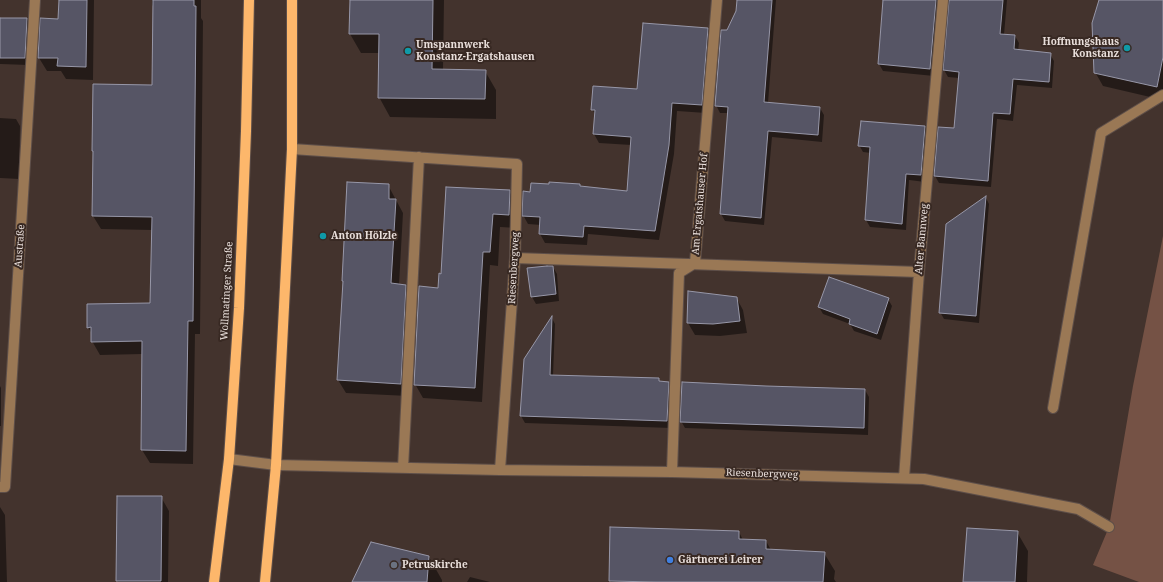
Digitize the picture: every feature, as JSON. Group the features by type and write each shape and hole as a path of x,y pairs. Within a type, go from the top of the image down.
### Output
{"main road":[{"name":"Wollmatinger Straße","path":"214,582 228,459 240,293 249,0"},
{"path":"265,582 276,465 292,150 292,0"}],"street":[{"name":"Austraße","path":"2,487 35,0"},
{"name":"Am Ergatshauser Hof","path":"672,472 679,273 695,263 717,0"},
{"name":"Alter Bannweg","path":"904,478 919,272 943,0"},
{"path":"1053,408 1101,133 1163,95"},
{"name":"Riesenbergweg","path":"292,150 517,164 515,258 500,470"},
{"path":"403,468 419,157"},
{"path":"515,258 695,263 919,272"},
{"name":"Riesenbergweg","path":"228,459 276,465 672,472 924,479 1078,509 1109,527"}],"shaded area":[{"path":"1163,236 1163,582 1139,582 1093,565 1109,527 1133,386"}],"building":[{"path":"59,0 87,0 86,67 57,66 58,58 38,58 40,18 58,19"},
{"path":"153,0 194,0 194,6 196,6 193,321 188,321 186,451 141,450 142,341 91,342 91,327 87,328 87,304 150,303 152,217 92,216 92,151 93,84 152,85"},
{"name":"Umspannwerk Konstanz-Ergatshausen","path":"350,0 433,0 432,69 486,70 485,99 378,98 379,34 349,34"},
{"path":"737,0 772,0 764,102 820,107 818,135 768,131 761,218 720,214 728,107 715,106 721,30 727,30 736,11"},
{"path":"883,0 936,0 930,69 878,64"},
{"path":"949,0 1003,0 1000,34 1015,35 1014,49 1051,53 1049,82 1013,79 1010,114 993,113 988,181 934,176 938,127 954,128 959,72 943,70"},
{"name":"Hoffnungshaus Konstanz","path":"1099,0 1163,0 1163,57 1157,87 1094,73 1092,23"},
{"path":"0,18 27,18 25,58 0,58"},
{"path":"643,23 708,28 702,105 672,103 669,145 655,231 584,226 583,237 539,234 540,217 522,216 523,191 530,192 531,183 549,184 549,182 580,184 580,186 627,191 631,137 593,134 595,110 591,110 593,86 637,89"},
{"path":"861,121 925,126 921,175 906,174 902,224 865,220 870,147 858,146"},
{"path":"347,182 389,184 389,199 396,199 391,283 406,285 401,384 337,380"},
{"path":"446,187 510,190 509,215 493,214 490,252 483,252 475,388 414,385 419,286 438,288 439,273 441,274"},
{"path":"986,196 976,316 939,313 946,224"},
{"path":"553,266 556,294 531,297 527,268"},
{"path":"829,277 889,298 877,334 849,324 850,319 818,307"},
{"path":"688,291 737,297 740,321 713,324 687,323"},
{"path":"552,316 550,375 659,378 659,381 669,382 667,421 520,416 524,359"},
{"path":"682,382 865,389 864,428 680,422"},
{"path":"117,496 162,496 161,581 116,581"},
{"path":"610,527 739,531 739,539 766,540 766,549 825,552 823,582 609,581"},
{"path":"967,528 1018,531 1015,582 963,582"},
{"name":"Petruskirche","path":"371,542 429,556 427,582 352,582"}],"place":[{"name":"Hoffnungshaus Konstanz","path":"1127,48"},
{"name":"Umspannwerk Konstanz-Ergatshausen","path":"408,51"},
{"name":"Anton Hölzle","path":"323,236"},
{"name":"Gärtnerei Leirer","path":"670,560"},
{"name":"Petruskirche","path":"394,565"}]}
